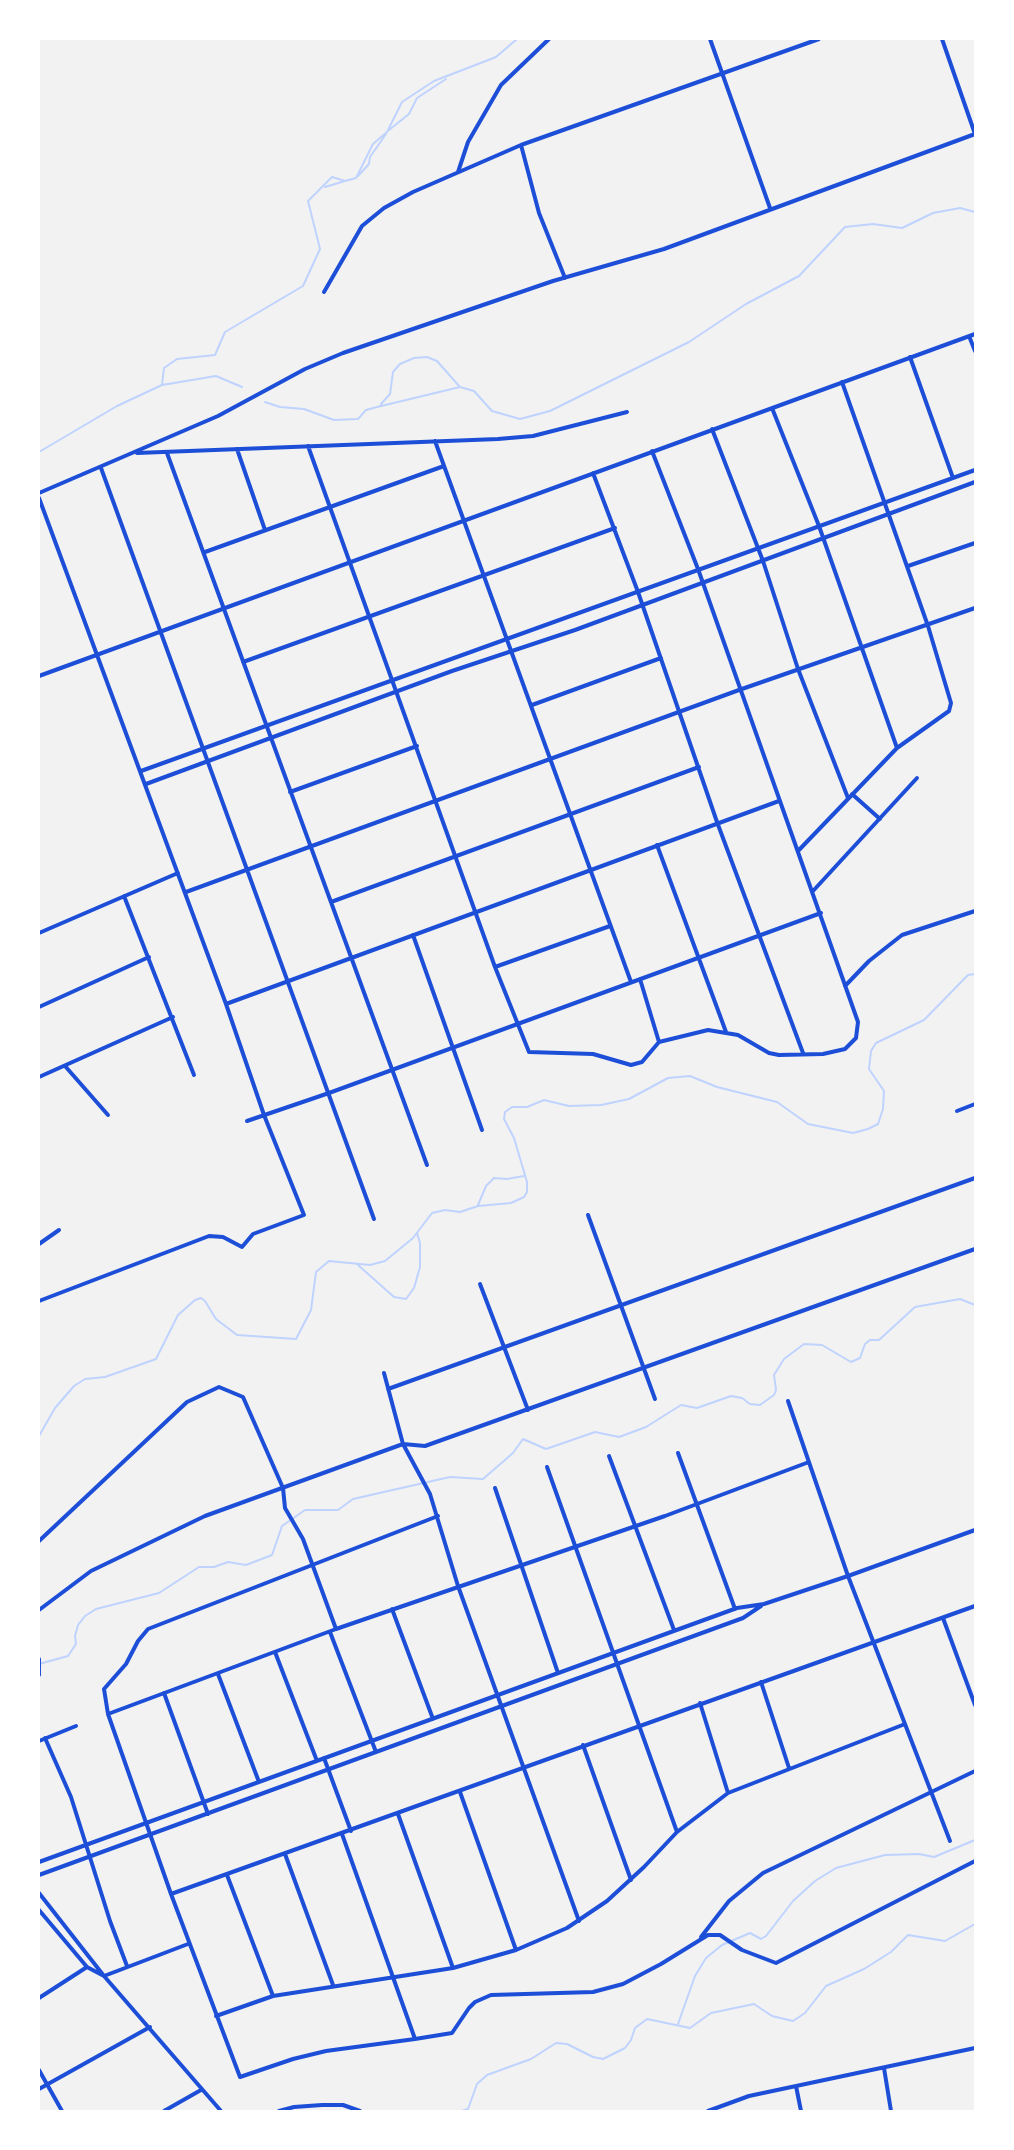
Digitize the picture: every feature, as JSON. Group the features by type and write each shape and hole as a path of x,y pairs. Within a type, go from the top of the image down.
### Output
{"street":[{"path":"458,172 468,142 501,85 549,39"},
{"path":"710,39 770,208"},
{"path":"324,292 362,226 384,208 413,192 521,145 819,39"},
{"path":"39,493 101,468 250,400 342,353 565,278 664,249 975,134 942,39"},
{"path":"521,145 539,213 565,278"},
{"path":"39,676 975,334"},
{"path":"969,336 975,351"},
{"path":"910,357 952,478"},
{"path":"798,852 897,748 949,711 951,703 908,566 887,513 842,382"},
{"path":"772,408 819,526 860,649 897,748"},
{"path":"133,453 533,436 627,412"},
{"path":"711,429 763,561 798,669 848,798"},
{"path":"435,441 631,982"},
{"path":"308,446 332,506 369,618 495,967 529,1052 593,1054 624,1065 636,1065 642,1062 659,1042 698,1031 738,1035 769,1053 779,1055 823,1054 845,1049 856,1038 858,1022 698,569 652,451"},
{"path":"237,449 266,530"},
{"path":"167,453 427,1165"},
{"path":"204,552 444,466"},
{"path":"101,468 374,1219"},
{"path":"141,771 975,470"},
{"path":"593,473 642,603 717,822 803,1053"},
{"path":"146,784 575,630 642,603 763,561 975,482"},
{"path":"39,498 186,892 264,1115 304,1215 253,1234 242,1247 223,1237 208,1236 39,1301"},
{"path":"243,662 615,528"},
{"path":"908,566 975,543"},
{"path":"186,892 312,848 739,690 975,608"},
{"path":"532,705 661,658"},
{"path":"290,792 417,746"},
{"path":"331,903 699,767"},
{"path":"813,891 917,778"},
{"path":"852,794 880,819"},
{"path":"226,1004 779,801"},
{"path":"657,845 726,1032"},
{"path":"39,933 178,873"},
{"path":"124,896 194,1075"},
{"path":"845,986 869,961 902,935 975,911"},
{"path":"247,1121 329,1094 821,913"},
{"path":"495,967 610,926"},
{"path":"413,934 482,1130"},
{"path":"39,1007 149,957"},
{"path":"640,979 659,1042"},
{"path":"39,1077 173,1017"},
{"path":"65,1066 108,1115"},
{"path":"957,1111 975,1104"},
{"path":"388,1389 975,1178"},
{"path":"588,1215 655,1399"},
{"path":"39,1244 58,1230"},
{"path":"39,1610 91,1571 205,1516 403,1444 425,1446 975,1249"},
{"path":"480,1284 528,1410"},
{"path":"384,1373 403,1444 418,1467 430,1494 458,1586 579,1921"},
{"path":"39,1541 187,1402 219,1387 243,1397 283,1488 285,1508 303,1539 336,1629"},
{"path":"788,1401 848,1576 950,1841"},
{"path":"678,1453 735,1609"},
{"path":"609,1456 674,1630"},
{"path":"108,1714 336,1629 635,1526 809,1462"},
{"path":"547,1467 677,1832"},
{"path":"495,1488 558,1673"},
{"path":"438,1516 148,1629 138,1641 126,1664 104,1689 108,1714 152,1834 188,1944 240,2077 315,2054 452,2033 469,2008 491,1995 593,1992 623,1984 661,1964 701,1938 729,1901 763,1873 975,1771"},
{"path":"39,1862 674,1630 735,1609 764,1604 975,1530"},
{"path":"39,1875 743,1618 764,1604"},
{"path":"171,1894 975,1606"},
{"path":"392,1609 434,1719"},
{"path":"943,1618 975,1705"},
{"path":"330,1632 376,1752"},
{"path":"275,1652 317,1761"},
{"path":"39,1659 39,1675"},
{"path":"218,1674 258,1782"},
{"path":"761,1682 789,1768"},
{"path":"164,1693 208,1814"},
{"path":"700,1704 728,1792"},
{"path":"216,2016 273,1996 453,1968 516,1950 579,1921 631,1880 677,1832 728,1792 905,1724"},
{"path":"39,1741 76,1726"},
{"path":"45,1738 71,1797 127,1966"},
{"path":"584,1745 631,1880"},
{"path":"324,1758 351,1831"},
{"path":"460,1792 516,1950"},
{"path":"399,1814 453,1968"},
{"path":"342,1834 415,2039"},
{"path":"285,1854 333,1985"},
{"path":"701,1938 720,1935 742,1950 776,1963 975,1860"},
{"path":"227,1875 273,1996"},
{"path":"39,1893 104,1976 221,2111"},
{"path":"39,1910 87,1967 104,1976"},
{"path":"104,1976 188,1944"},
{"path":"39,1998 87,1967"},
{"path":"39,2089 150,2027"},
{"path":"708,2111 749,2096 975,2048"},
{"path":"884,2068 891,2111"},
{"path":"39,2070 62,2111"},
{"path":"796,2086 801,2111"},
{"path":"164,2111 201,2090"},
{"path":"279,2111 294,2107 343,2105 360,2111"}],"waterway":[{"path":"162,385 164,368 177,359 215,355 225,332 303,286 320,249 308,201 332,177 345,181 356,178 373,144 387,132 402,102 434,81 496,57 517,39"},
{"path":"389,130 409,114 417,98 446,79"},
{"path":"358,176 369,164 370,157 386,134"},
{"path":"325,187 345,181"},
{"path":"265,402 280,407 304,409 334,420 358,419 366,410 460,387 474,391 492,411 520,419 550,411 689,342 746,304 799,276 845,227 873,224 902,228 933,213 960,208 975,212"},
{"path":"381,404 390,394 393,372 400,364 414,358 427,357 437,361 460,387"},
{"path":"39,452 117,406 162,385 216,376 242,387"},
{"path":"39,1436 55,1408 74,1386 85,1379 105,1377 156,1359 178,1315 195,1300 201,1298 205,1301 216,1319 237,1335 296,1339 311,1310 316,1272 329,1261 370,1265 385,1261 413,1238 432,1213 445,1210 460,1212 478,1206 511,1203 524,1197 527,1192 527,1182 514,1138 504,1119 505,1112 512,1107 527,1107 544,1100 569,1106 601,1105 629,1099 668,1078 690,1076 717,1087 777,1102 808,1124 853,1133 868,1129 878,1124 883,1109 884,1091 869,1069 871,1051 876,1043 924,1020 968,975 975,974"},
{"path":"478,1205 486,1186 494,1178 507,1179 524,1176"},
{"path":"358,1265 394,1297 406,1299 414,1288 420,1267 420,1243 417,1233"},
{"path":"39,1664 68,1656 76,1644 75,1636 78,1625 85,1616 96,1609 159,1593 199,1567 214,1567 228,1562 246,1565 272,1555 282,1526 305,1510 338,1510 353,1499 450,1477 483,1479 513,1453 523,1439 546,1449 595,1432 619,1437 646,1427 681,1405 697,1408 731,1396 742,1398 750,1404 760,1405 774,1395 776,1390 774,1375 784,1359 804,1344 822,1345 851,1362 860,1358 865,1344 870,1340 879,1340 915,1307 960,1299 975,1305"},
{"path":"678,2024 695,1976 706,1958 722,1945 750,1933 761,1939 766,1936 793,1901 815,1881 836,1868 885,1855 919,1854 934,1857 975,1840"},
{"path":"461,2111 468,2109 477,2084 487,2075 531,2059 556,2043 567,2044 593,2057 603,2059 625,2048 635,2028 647,2019 690,2028 711,2013 754,2004 772,2016 793,2021 805,2013 826,1986 864,1969 891,1952 908,1935 945,1941 975,1924"},
{"path":"439,2111 457,2111"}]}
